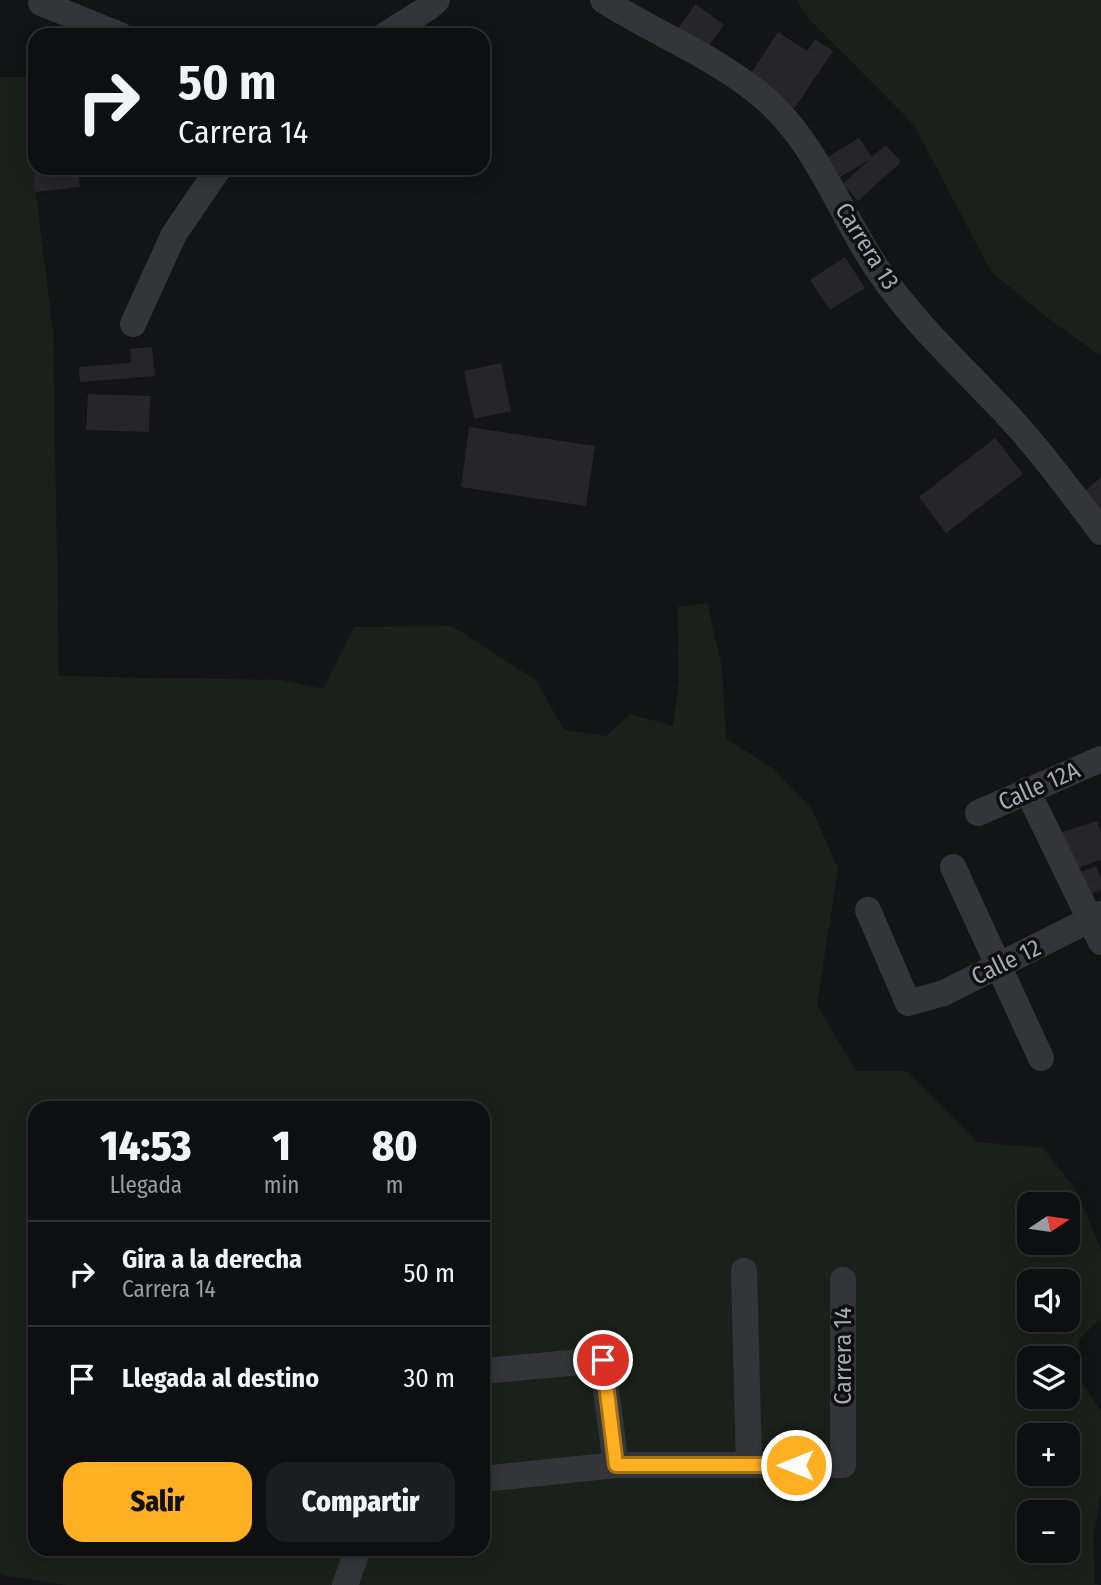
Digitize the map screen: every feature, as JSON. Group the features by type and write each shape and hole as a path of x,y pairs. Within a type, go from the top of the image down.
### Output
{"street":[{"path":"397,28 428,9 437,0"},
{"name":"Carrera 13","path":"603,0 720,66 758,92 783,116 802,138 878,270 936,341 1013,422 1101,532"},
{"path":"41,3 103,28"},
{"path":"133,324 174,234 214,175"},
{"name":"Calle 12A","path":"978,813 1101,759"},
{"path":"1027,790 1097,925"},
{"path":"953,867 1041,1058"},
{"name":"Calle 12","path":"868,910 908,1003 944,993 998,965 1097,925"},
{"path":"744,1271 749,1465"},
{"name":"Carrera 14","path":"490,1478 616,1465 843,1465 843,1280"},
{"path":"490,1370 603,1360 616,1465"},
{"path":"345,1585 355,1556"}],"shaded area":[{"path":"797,0 1101,0 1101,356 1053,322 991,272 915,126 806,16"},
{"path":"0,77 28,77 28,175 34,175 53,331 59,676 282,680 323,689 354,627 452,626 536,680 564,730 606,736 630,714 673,726 679,679 677,607 707,603 722,667 726,738 772,768 812,809 838,868 817,1005 856,1071 906,1071 977,1142 1043,1148 1077,1192 1017,1192 1017,1255 1080,1255 1080,1198 1101,1250 1101,1319 1080,1338 1078,1346 1017,1346 1017,1409 1080,1409 1080,1379 1101,1412 1101,1492 1093,1538 1095,1583 1099,1585 67,1585 0,1573"}],"building":[{"path":"696,4 724,25 704,52 676,31"},
{"path":"778,32 807,51 815,39 833,51 794,109 748,78"},
{"path":"859,138 872,157 886,145 901,162 858,201 843,184 870,159 840,177 828,157"},
{"path":"33,175 79,175 80,187 35,192"},
{"path":"845,257 865,288 830,310 810,280"},
{"path":"152,347 155,376 80,382 79,367 131,363 130,349"},
{"path":"501,363 511,411 474,419 464,371"},
{"path":"88,394 150,396 149,432 86,430"},
{"path":"469,427 595,446 586,506 461,487"},
{"path":"995,438 1023,474 946,533 919,497"},
{"path":"1101,477 1101,510 1085,491"},
{"path":"1097,821 1101,833 1101,860 1069,871 1056,834"},
{"path":"1096,866 1101,878 1101,890 1083,897 1074,875"}],"route":[{"path":"603,1360 616,1465 796,1465"}]}
